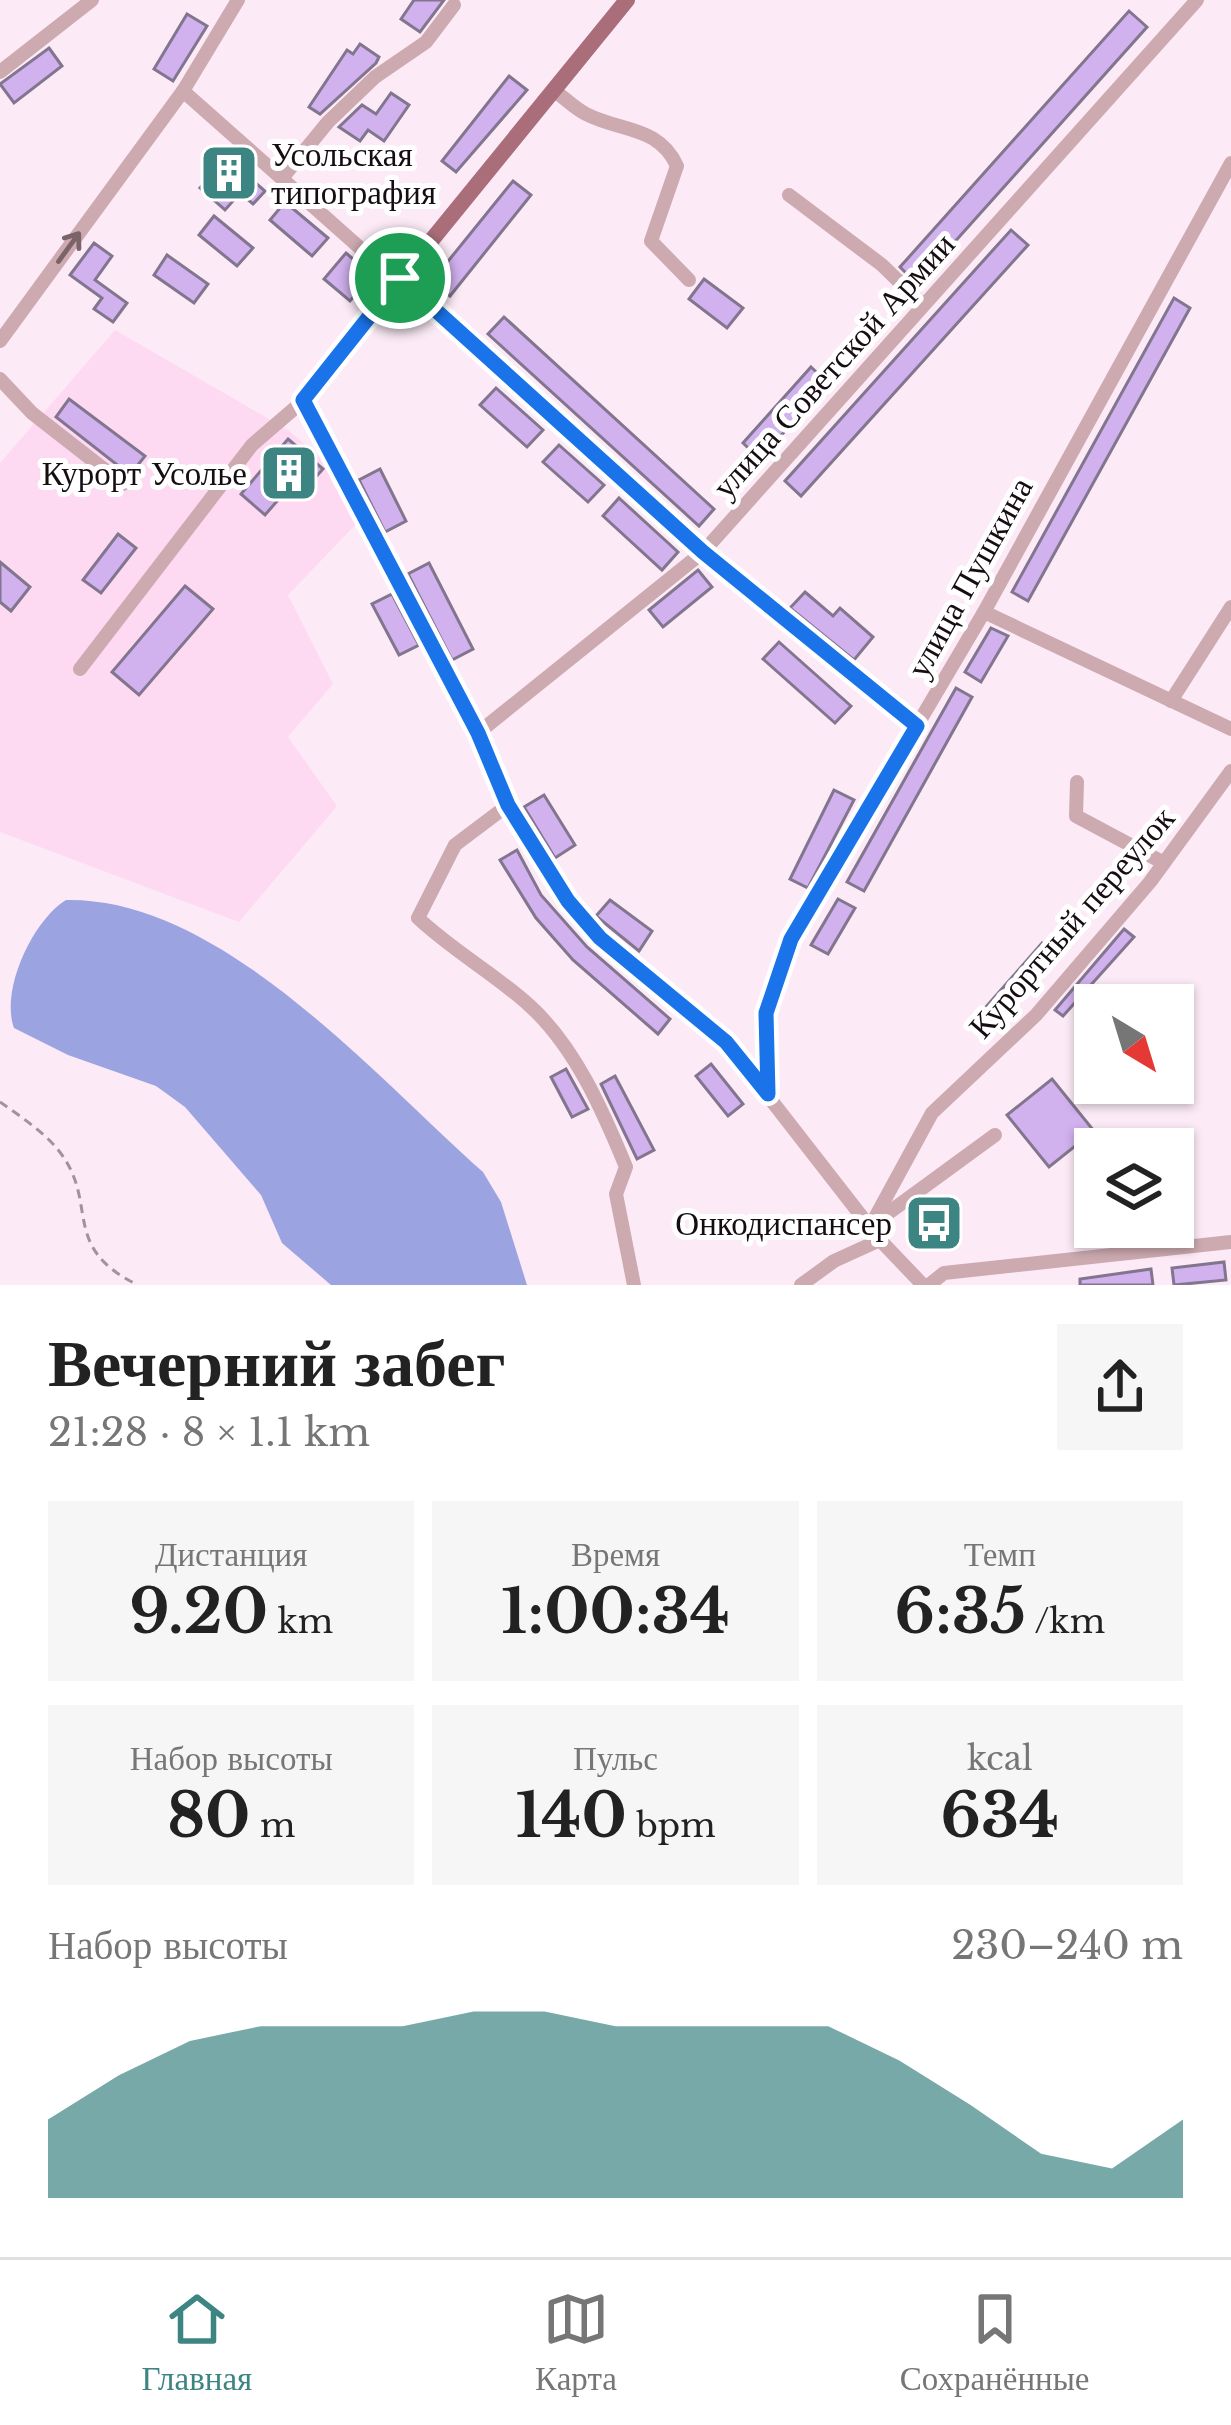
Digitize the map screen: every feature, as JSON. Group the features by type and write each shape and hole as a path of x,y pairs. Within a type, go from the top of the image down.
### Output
{"main road":[{"path":"400,278 627,0"}],"street":[{"path":"0,72 92,0"},
{"path":"0,341 183,91 238,0"},
{"name":"улица Советской Армии","path":"478,733 703,552 1197,0"},
{"path":"283,177 328,122 375,76 426,42 454,5"},
{"path":"554,89 583,113 649,133 669,147 677,166 651,241 689,280"},
{"path":"183,91 400,278 703,552 917,726"},
{"name":"улица Пушкина","path":"768,1094 766,1022 791,939 984,612 1227,180 1231,163"},
{"path":"789,195 882,266 923,305"},
{"path":"80,670 252,445 303,400 400,278"},
{"path":"0,379 32,413 123,484"},
{"path":"303,400 478,733 508,805 578,914 726,1042 876,1233 926,1285 944,1273 1231,1242"},
{"path":"1171,701 1231,607"},
{"path":"984,612 1231,729"},
{"name":"Курортный переулок","path":"876,1233 932,1113 1036,1016 1164,863 1231,770"},
{"path":"1077,782 1076,816 1164,863"},
{"path":"508,805 455,845 418,918 456,954 527,1003 561,1038 626,1167 616,1194 634,1285"},
{"path":"802,1285 876,1233 995,1135"}],"path":[{"path":"0,1102 62,1154 79,1196 84,1237 109,1271 138,1285"}],"shaded area":[{"name":"Курорт Усолье","path":"115,330 288,430 330,466 360,520 288,595 333,684 288,737 337,806 239,922 0,832 0,463"}],"water":[{"path":"66,900 124,907 181,928 237,959 292,999 483,1172 501,1202 527,1285 331,1285 282,1243 261,1195 185,1107 156,1086 68,1055 14,1028 12,995 22,957 42,923"}],"building":[{"path":"414,0 444,0 420,32 401,19"},
{"path":"1129,11 1147,27 917,284 900,267"},
{"path":"187,14 207,26 173,81 154,69"},
{"path":"360,44 379,57 376,63 320,114 309,107 347,50 353,54"},
{"path":"49,48 62,66 14,103 0,84"},
{"path":"509,76 527,90 456,172 442,161"},
{"path":"391,93 409,105 384,141 368,130 360,141 339,127 362,105 376,114"},
{"name":"Усольская типография","path":"227,158 265,191 253,204 240,193 225,210 200,188"},
{"path":"513,181 531,195 450,296 432,281"},
{"path":"285,202 328,238 312,256 270,220"},
{"path":"214,216 253,248 237,266 199,235"},
{"path":"1011,230 1028,245 801,496 785,481"},
{"path":"94,243 112,256 95,280 127,303 113,322 94,309 102,298 70,275"},
{"path":"346,253 372,275 350,301 324,279"},
{"path":"167,255 208,284 194,303 154,275"},
{"path":"704,279 743,308 727,328 689,299"},
{"path":"1174,298 1190,308 1028,601 1012,592"},
{"path":"504,317 714,509 699,526 488,334"},
{"path":"811,367 828,383 760,459 743,443"},
{"path":"496,388 543,430 527,447 480,405"},
{"path":"69,399 145,456 130,475 56,417"},
{"name":"Курорт Усолье","path":"288,439 323,469 307,487 297,478 265,515 241,494"},
{"path":"559,445 604,485 588,502 543,462"},
{"path":"380,469 406,521 385,532 359,480"},
{"path":"619,498 678,552 662,570 603,516"},
{"path":"118,534 136,548 101,593 83,580"},
{"path":"0,562 30,587 11,611 0,602"},
{"path":"429,563 473,649 452,660 408,574"},
{"path":"698,570 712,587 663,627 649,610"},
{"path":"185,586 213,609 139,695 112,672"},
{"path":"805,592 833,616 840,608 873,637 854,660 790,608"},
{"path":"392,594 419,645 399,655 372,604"},
{"path":"991,628 1008,636 981,682 965,672"},
{"path":"779,642 851,706 835,723 763,659"},
{"path":"956,688 972,697 864,891 847,882"},
{"path":"834,790 854,800 808,888 790,879"},
{"path":"544,795 575,845 555,858 524,807"},
{"path":"517,850 541,895 587,947 670,1019 658,1034 573,960 536,918 500,860"},
{"path":"838,899 855,908 828,954 811,945"},
{"path":"610,900 652,931 639,951 596,916"},
{"path":"1124,929 1134,937 1092,984 1077,984"},
{"path":"1042,943 1056,955 999,1019 986,1007"},
{"path":"1074,988 1074,1004 1063,1016 1055,1010"},
{"path":"711,1064 743,1104 728,1116 696,1076"},
{"path":"566,1069 588,1109 572,1117 551,1077"},
{"path":"615,1076 654,1150 637,1159 601,1084"},
{"path":"1052,1079 1092,1128 1074,1128 1074,1147 1049,1167 1007,1115"},
{"path":"1224,1262 1226,1280 1174,1285 1172,1268"},
{"path":"1151,1269 1153,1285 1080,1285 1080,1279"}],"place":[{"name":"Усольская типография","path":"229,173"},
{"name":"Курорт Усолье","path":"289,473"},
{"name":"Онкодиспансер","path":"934,1223"}],"route":[{"path":"400,278 703,552 917,726 791,939 766,1013 768,1094 726,1042 600,938 568,901 508,805 478,733 303,400 400,278"}]}
